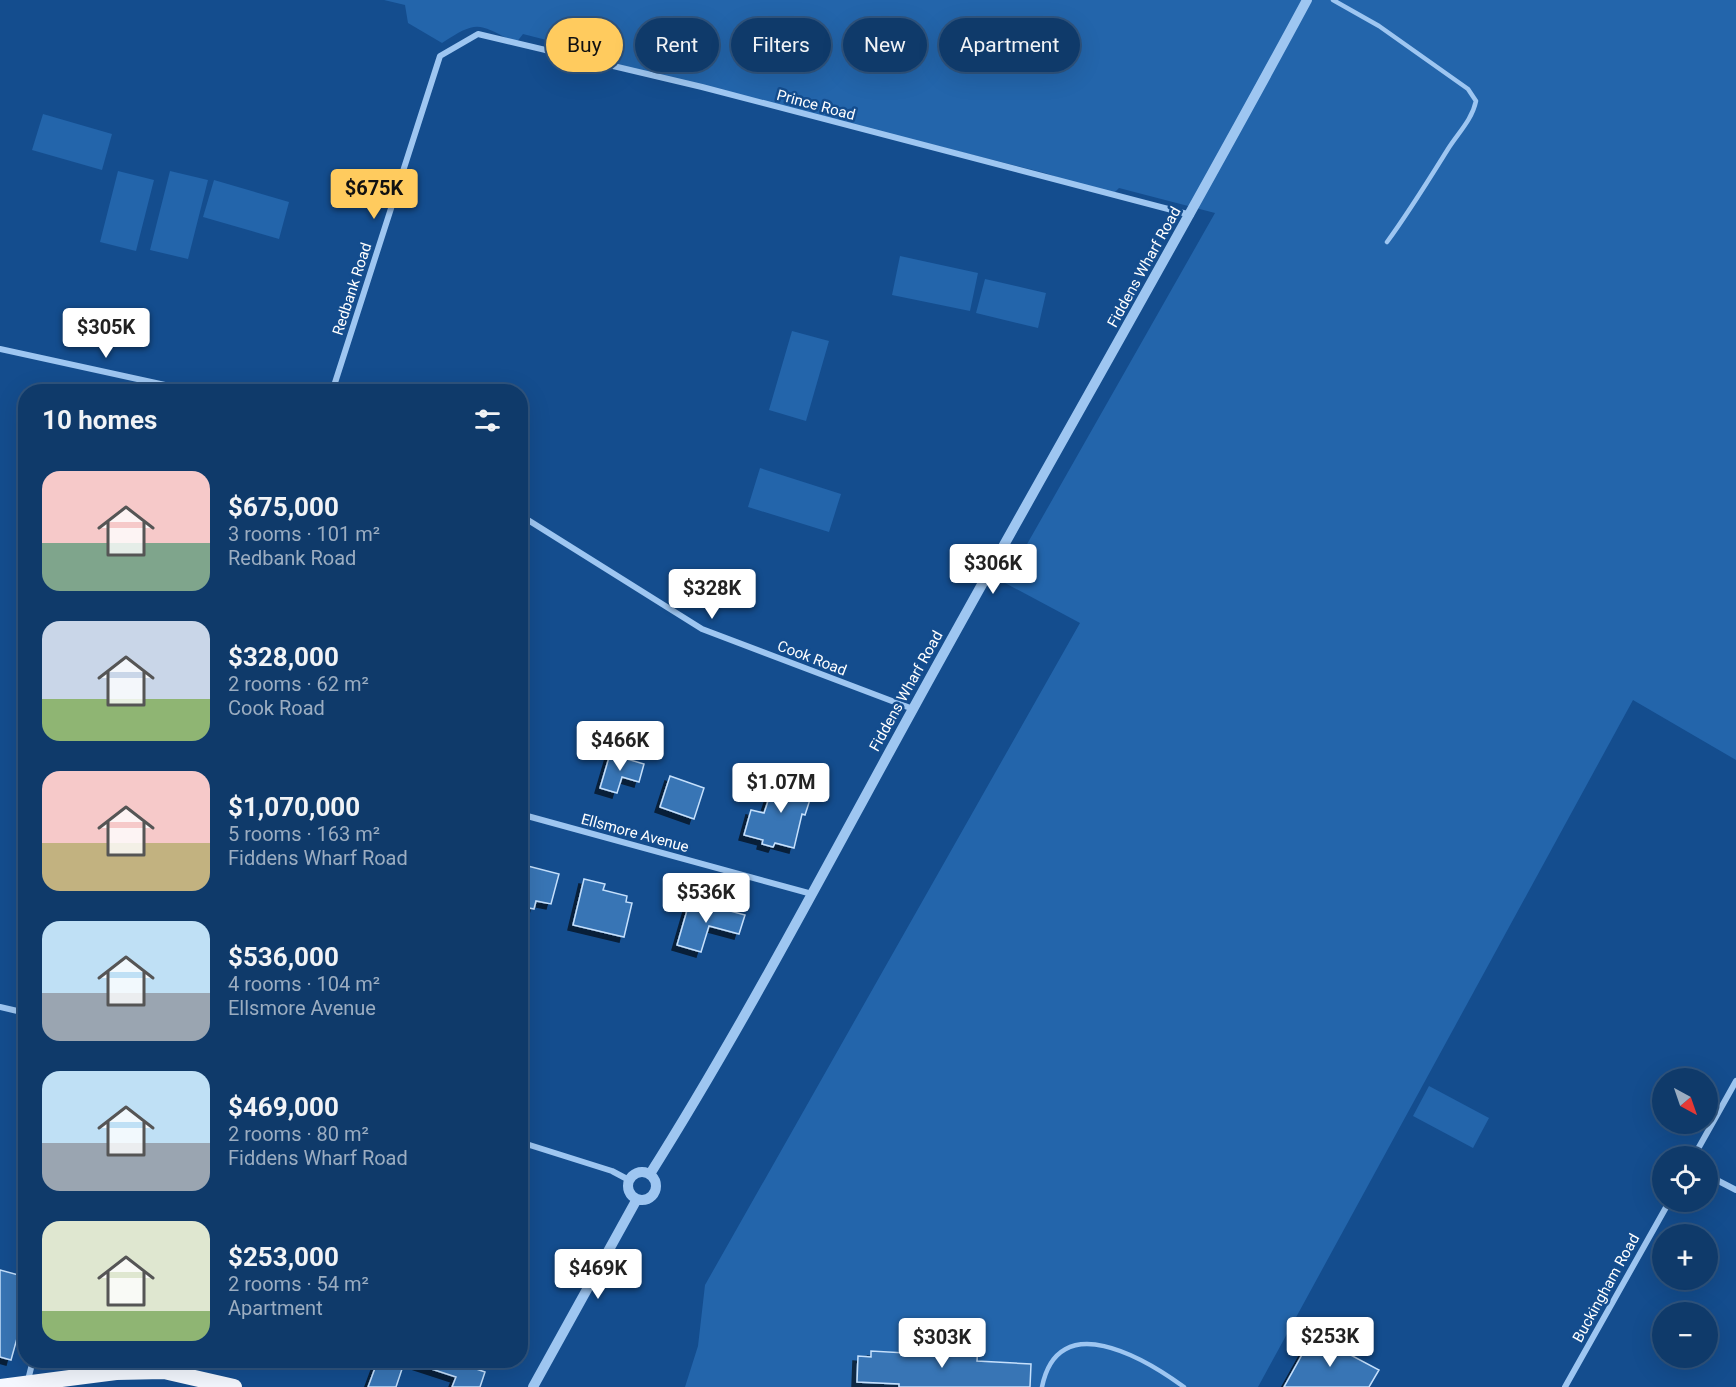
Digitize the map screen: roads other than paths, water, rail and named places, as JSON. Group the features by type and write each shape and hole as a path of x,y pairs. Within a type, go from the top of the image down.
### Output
{"highway":[{"path":"0,1387 116,1372 164,1371 234,1387"}],"street":[{"name":"Fiddens Wharf Road","path":"650,1174 699,1096 813,895 913,709 1191,215 1307,0"},
{"name":"Prince Road","path":"440,56 478,34 702,87 1191,215"},
{"name":"Redbank Road","path":"335,384 440,56"},
{"path":"0,349 160,384"},
{"name":"Cook Road","path":"528,519 702,629 913,709"},
{"name":"Ellsmore Avenue","path":"528,816 813,895"},
{"path":"0,1007 18,1011"},
{"path":"1700,1146 1736,1081"},
{"path":"528,1145 612,1171 629,1180"},
{"path":"638,1172 650,1174 656,1182 655,1192 647,1199 637,1199 629,1191 629,1180 638,1172"},
{"path":"1718,1181 1736,1190"},
{"path":"533,1387 637,1199"},
{"name":"Buckingham Road","path":"1565,1387 1663,1212"},
{"path":"27,1383 31,1368"}],"lane":[{"path":"1333,0 1379,26 1468,89 1476,101 1469,120 1449,148 1420,197 1387,242"},
{"path":"1042,1387 1051,1363 1076,1343 1085,1342 1101,1344 1127,1355 1155,1368 1184,1387"}]}
